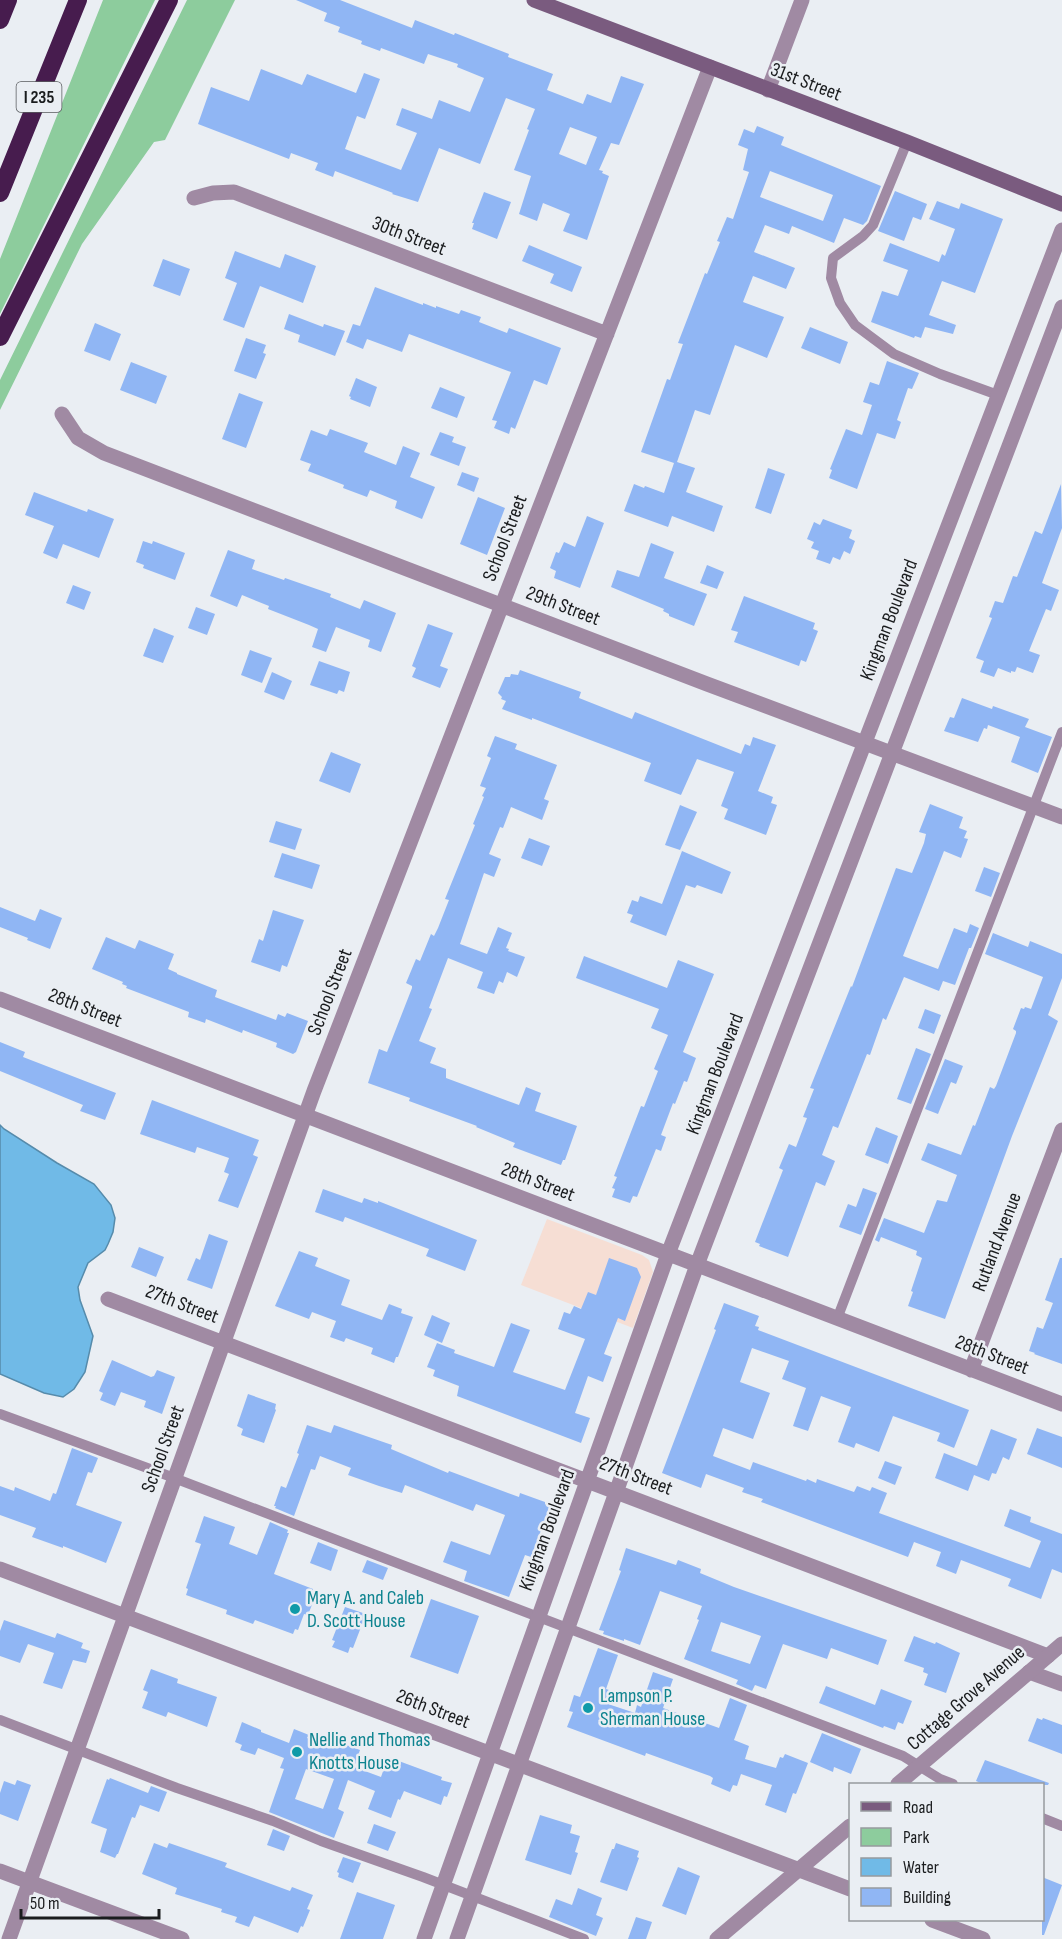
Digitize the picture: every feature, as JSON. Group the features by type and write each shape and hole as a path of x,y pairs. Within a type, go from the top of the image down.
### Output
{"highway":[{"path":"0,20 8,0"},
{"name":"I 235","path":"0,193 78,0"},
{"path":"0,337 169,0"}],"main road":[{"name":"31st Street","path":"534,0 907,142 1062,204"}],"street":[{"path":"768,90 802,0"},
{"name":"School Street","path":"9,1939 306,1114 710,68"},
{"name":"30th Street","path":"194,198 213,193 234,192 607,334"},
{"name":"Kingman Boulevard","path":"423,1939 668,1254 1062,230"},
{"path":"457,1939 697,1265 1062,307"},
{"name":"29th Street","path":"62,414 78,438 104,453 1062,817"},
{"name":"28th Street","path":"0,999 1062,1404"},
{"name":"Rutland Avenue","path":"971,1370 1062,1130"},
{"name":"27th Street","path":"108,1299 1048,1656"},
{"name":"26th Street","path":"0,1569 849,1888"},
{"name":"Cottage Grove Avenue","path":"900,1783 1062,1644"},
{"path":"1029,1672 1062,1684"},
{"path":"717,1939 849,1827"},
{"path":"0,1871 182,1939"},
{"path":"935,1921 983,1939"}],"lane":[{"path":"907,142 873,225 863,236 833,258 831,278 840,303 855,326 894,354 998,396"},
{"path":"837,1318 1062,732"},
{"path":"0,1414 903,1756 948,1783"},
{"path":"0,1720 584,1939"},
{"path":"1044,1819 1062,1826"}],"shaded area":[{"path":"547,1219 642,1255 649,1260 653,1272 633,1328 521,1285"}],"green space":[{"path":"103,0 155,0 0,314 0,259"},
{"path":"187,0 235,0 165,140 154,142 82,244 0,410 0,380"}],"water":[{"path":"0,1125 57,1163 94,1184 111,1205 115,1218 113,1232 105,1250 88,1263 78,1287 80,1300 93,1336 85,1372 74,1389 63,1397 44,1393 0,1374"}],"building":[{"path":"296,0 340,0 412,28 415,20 454,35 455,33 553,74 547,90 583,104 587,94 611,103 621,76 644,84 619,145 611,143 599,170 609,176 587,240 563,231 570,214 543,203 537,221 519,214 531,176 514,170 535,109 506,98 480,164 439,148 418,202 335,171 333,177 315,170 318,163 291,153 289,159 198,124 211,87 249,101 261,69 302,85 307,74 356,93 364,73 380,79 365,119 357,116 345,149 401,170 417,133 396,125 402,108 432,119 439,100 470,112 484,78 457,67 458,64 428,54 424,64 381,48 380,51 361,44 362,41 338,32 340,27 324,21 327,13","holes":["570,127 597,137 586,165 559,154"]},
{"path":"757,126 784,137 781,145 881,186 867,221 863,225 844,218 834,243 792,226 789,234 765,225 754,252 795,268 786,289 753,276 743,302 784,317 767,358 735,345 710,415 695,410 677,462 695,468 686,492 723,506 714,532 672,516 668,527 624,511 634,484 664,493 674,463 641,452 667,379 670,380 683,344 678,343 705,273 707,274 720,242 717,241 727,217 733,219 749,172 743,170 748,149 738,145 744,129 754,133","holes":["770,171 833,195 823,221 760,197"]},
{"path":"895,191 927,204 921,220 913,217 904,241 878,231"},
{"path":"484,192 511,202 497,239 472,229 474,223 472,223"},
{"path":"937,201 959,209 961,203 1003,219 975,293 942,281 929,315 956,325 953,334 925,327 921,338 915,336 914,338 871,322 882,291 898,296 908,270 883,261 890,243 939,262 942,254 945,256 955,229 929,219"},
{"path":"529,245 582,267 572,292 550,283 554,274 522,261"},
{"path":"235,251 280,268 285,254 316,266 303,303 260,286 244,328 223,320 237,283 225,278"},
{"path":"163,259 190,269 180,296 153,286"},
{"path":"375,287 423,305 423,303 436,308 436,306 459,314 461,310 481,317 479,322 507,333 509,328 561,348 547,385 534,380 515,429 511,427 509,434 494,428 497,421 492,420 511,372 409,334 402,352 367,339 363,349 346,342 353,324 360,326"},
{"path":"289,314 323,327 324,324 345,331 335,356 298,342 300,335 284,329"},
{"path":"95,323 121,334 110,361 84,351"},
{"path":"810,327 848,342 840,364 801,348"},
{"path":"246,338 266,345 263,353 266,354 256,379 234,371"},
{"path":"887,361 919,373 912,389 908,388 897,420 901,422 895,439 877,433 857,489 829,478 832,470 830,469 846,429 862,435 872,405 863,402 870,382 879,385"},
{"path":"131,362 167,376 156,404 120,390"},
{"path":"356,378 377,387 370,407 350,399"},
{"path":"440,387 465,397 457,418 431,408"},
{"path":"239,393 263,402 246,448 222,439"},
{"path":"330,429 368,443 364,452 396,465 403,446 420,453 410,477 435,487 422,519 395,508 397,501 370,490 367,497 308,471 311,464 300,460 311,430 327,436"},
{"path":"440,432 454,437 452,442 466,447 459,466 430,455"},
{"path":"768,468 785,474 771,514 755,508"},
{"path":"462,472 479,478 474,492 457,485"},
{"path":"1061,484 1062,528 1042,583 1059,590 1051,611 1046,609 1029,651 1040,655 1033,673 1017,667 1015,672 1011,671 1011,673 998,668 994,677 980,672 984,661 976,658 992,618 989,617 995,601 1003,603 1013,576 1017,577 1035,531 1042,534"},
{"path":"34,492 87,512 88,509 114,519 99,558 63,544 57,559 43,553 54,526 25,515"},
{"path":"478,497 505,508 487,555 460,544"},
{"path":"587,516 604,523 580,588 554,578 556,571 550,568 556,552 559,553 564,542 575,547"},
{"path":"823,519 852,530 849,538 855,541 850,554 844,551 840,560 833,557 830,564 816,559 819,551 811,548 814,542 807,539 814,522 820,525"},
{"path":"143,541 152,544 153,541 185,553 175,580 143,568 144,565 136,562"},
{"path":"651,543 674,552 664,578 707,594 694,626 669,616 663,611 664,609 611,587 617,570 639,577"},
{"path":"228,550 255,560 252,569 331,594 330,597 360,609 364,600 396,613 381,652 368,647 370,640 336,627 326,652 312,647 318,629 268,609 269,606 242,595 237,607 210,596"},
{"path":"707,565 724,572 717,589 700,583"},
{"path":"73,585 91,592 84,610 66,603"},
{"path":"744,596 815,623 813,629 818,631 806,662 801,660 799,666 734,642 738,632 731,630"},
{"path":"196,607 215,614 207,635 188,628"},
{"path":"428,624 453,633 440,666 448,669 440,688 412,677 416,668 412,666"},
{"path":"154,628 174,636 163,663 143,656"},
{"path":"250,650 272,658 262,683 241,675"},
{"path":"319,661 350,672 344,692 339,690 337,694 310,685"},
{"path":"520,670 581,692 579,698 632,719 635,712 741,754 745,744 750,746 753,737 776,745 758,791 773,797 771,803 777,805 766,835 724,819 728,809 721,806 734,772 697,759 681,795 644,781 651,763 502,709 506,701 501,699 498,693 505,677 510,677 511,674 518,675"},
{"path":"272,672 292,681 284,700 264,692"},
{"path":"962,698 1029,719 1025,727 1052,737 1038,773 1011,762 1020,737 988,725 987,729 984,728 978,742 944,731 950,717 954,718"},
{"path":"495,736 517,744 515,749 557,765 544,799 549,801 542,820 511,807 503,828 500,827 489,854 501,859 494,877 484,873 460,944 487,954 498,927 512,933 506,948 509,949 508,951 525,957 517,977 507,972 503,983 499,981 494,994 477,988 483,972 448,958 419,1041 436,1048 430,1063 446,1069 446,1078 519,1105 526,1087 541,1093 535,1111 577,1126 565,1160 561,1165 513,1147 515,1143 477,1126 368,1083 379,1049 387,1052 412,988 406,983 416,959 420,961 431,934 434,936 449,900 445,899 484,797 482,796 486,788 480,786 491,758 487,756"},
{"path":"331,752 361,764 350,793 319,781"},
{"path":"930,804 963,817 959,828 967,831 964,838 968,839 961,858 944,851 903,956 938,969 954,928 967,933 970,924 979,928 955,985 943,981 939,991 904,977 886,1020 883,1018 870,1055 867,1054 838,1128 833,1126 822,1155 835,1161 825,1186 816,1182 788,1257 759,1246 760,1244 755,1242 783,1170 779,1168 789,1144 796,1147 807,1118 803,1117 814,1089 810,1088 852,987 896,868 912,873 924,843 926,834 919,832"},
{"path":"680,805 697,812 680,850 665,845"},
{"path":"276,821 302,829 295,850 269,842"},
{"path":"529,838 550,846 542,866 521,858"},
{"path":"682,851 731,872 722,894 697,885 695,888 686,885 666,936 630,922 633,915 627,913 632,900 638,902 640,896 662,904"},
{"path":"282,853 320,865 312,889 274,877"},
{"path":"984,867 1000,873 991,897 975,891"},
{"path":"0,907 35,921 40,909 62,918 50,949 0,927"},
{"path":"273,910 304,920 287,967 282,965 280,972 251,962 259,939 263,941"},
{"path":"993,933 1028,947 1030,941 1062,954 1062,978 1048,1015 1058,1021 1012,1136 945,1319 908,1306 922,1258 916,1255 917,1251 881,1237 879,1242 875,1240 884,1218 924,1233 937,1200 947,1202 957,1175 921,1160 928,1143 961,1155 990,1087 994,1089 996,1086 1016,1033 1013,1029 1021,1008 1031,1009 1043,977 985,954"},
{"path":"106,937 135,949 139,940 174,954 168,969 217,990 215,997 276,1020 278,1014 285,1017 287,1013 308,1021 296,1052 293,1054 276,1047 277,1043 243,1030 242,1033 206,1019 205,1023 188,1017 189,1012 126,988 123,982 92,969"},
{"path":"584,956 667,988 678,960 714,974 683,1052 696,1058 687,1082 684,1081 675,1104 673,1103 661,1135 666,1137 661,1151 656,1149 637,1197 633,1196 630,1203 612,1197 615,1189 612,1188 617,1177 614,1176 641,1106 644,1107 658,1071 654,1069 668,1035 651,1028 659,1009 576,978"},
{"path":"925,1009 941,1015 934,1034 918,1028"},
{"path":"0,1042 25,1052 23,1057 116,1093 105,1120 80,1111 83,1105 0,1071"},
{"path":"916,1048 931,1054 911,1104 897,1099"},
{"path":"945,1059 963,1066 956,1084 951,1082 938,1114 925,1109"},
{"path":"152,1100 259,1140 253,1155 258,1157 238,1208 218,1201 229,1174 224,1172 229,1158 197,1147 195,1153 140,1134"},
{"path":"876,1127 898,1136 888,1164 865,1155"},
{"path":"863,1188 877,1193 861,1235 839,1227 848,1204 856,1207"},
{"path":"323,1189 362,1203 364,1198 378,1203 378,1201 477,1240 465,1271 426,1256 429,1249 345,1217 343,1222 315,1212"},
{"path":"209,1234 228,1241 212,1289 187,1280 196,1258 200,1260"},
{"path":"139,1247 164,1257 156,1277 131,1267"},
{"path":"299,1251 318,1258 315,1266 350,1280 341,1305 382,1320 389,1304 402,1309 401,1313 413,1317 394,1363 371,1354 373,1348 346,1338 344,1342 330,1337 336,1321 312,1312 309,1319 275,1306"},
{"path":"609,1258 637,1268 641,1277 625,1321 618,1318 604,1354 612,1357 603,1382 588,1376 575,1413 590,1418 581,1443 457,1396 459,1386 433,1376 435,1370 427,1367 437,1343 455,1350 454,1353 494,1367 511,1323 530,1330 513,1372 565,1390 585,1339 558,1329 564,1312 570,1314 574,1306 581,1309 588,1292 596,1295"},
{"path":"1060,1258 1062,1258 1062,1364 1029,1351 1037,1327 1043,1329 1053,1303 1045,1300"},
{"path":"724,1303 759,1316 755,1326 759,1327 758,1330 969,1410 954,1448 937,1441 940,1433 893,1416 879,1452 856,1443 854,1448 838,1442 851,1407 821,1396 808,1431 793,1426 806,1388 782,1379 789,1361 752,1348 740,1382 770,1393 753,1439 723,1428 713,1456 750,1470 753,1462 806,1481 807,1479 816,1483 817,1479 854,1492 857,1486 870,1491 872,1487 887,1493 879,1513 1030,1568 1041,1541 1004,1526 1010,1509 1031,1517 1030,1522 1062,1534 1062,1573 1052,1569 1041,1599 1008,1586 1011,1579 961,1560 956,1574 936,1566 941,1552 914,1542 908,1557 761,1502 763,1499 742,1492 744,1488 706,1474 701,1488 662,1473"},
{"path":"432,1315 450,1323 442,1343 424,1335"},
{"path":"112,1360 151,1377 157,1370 175,1377 162,1414 144,1407 146,1401 121,1392 115,1406 100,1400 103,1393 99,1391"},
{"path":"248,1394 276,1404 264,1443 241,1435 243,1429 237,1426"},
{"path":"307,1425 331,1433 334,1425 392,1445 391,1449 448,1473 449,1471 519,1497 520,1493 550,1506 531,1557 525,1555 509,1597 464,1581 467,1571 443,1562 451,1541 490,1555 505,1515 476,1504 473,1511 405,1485 402,1493 379,1486 348,1475 351,1468 320,1456 315,1470 311,1469 294,1516 275,1508 281,1486 286,1488"},
{"path":"1037,1428 1062,1437 1062,1468 1027,1454"},
{"path":"991,1429 1017,1439 1009,1460 1003,1457 996,1474 992,1473 989,1481 974,1475 968,1491 935,1478 944,1453 977,1466"},
{"path":"72,1448 98,1458 92,1473 88,1472 76,1505 122,1522 106,1563 32,1537 36,1528 0,1515 0,1486 14,1491 15,1487 50,1501 53,1493 56,1494"},
{"path":"885,1461 902,1467 895,1485 878,1478"},
{"path":"204,1516 235,1527 229,1544 257,1555 270,1522 288,1530 287,1533 289,1533 274,1574 313,1589 309,1600 313,1602 308,1615 304,1614 298,1630 295,1629 293,1634 255,1620 253,1624 226,1614 227,1610 186,1595 188,1589 186,1588 201,1544 195,1542"},
{"path":"318,1542 338,1550 331,1571 310,1563"},
{"path":"626,1548 676,1565 678,1560 701,1569 700,1573 734,1587 887,1640 878,1665 831,1648 827,1659 783,1644 766,1689 755,1685 752,1691 736,1684 738,1680 684,1659 702,1606 660,1591 640,1645 603,1634 604,1631 599,1630 621,1571 619,1570","holes":["721,1622 761,1636 750,1664 711,1651"]},
{"path":"367,1560 388,1568 383,1580 362,1572"},
{"path":"431,1599 479,1616 458,1674 410,1657"},
{"path":"345,1607 366,1614 353,1648 350,1647 348,1653 332,1647 335,1641 332,1640"},
{"path":"4,1620 55,1638 57,1633 83,1643 81,1648 90,1651 86,1663 73,1660 62,1689 43,1683 54,1653 28,1644 20,1663 0,1656 0,1631"},
{"path":"914,1636 935,1644 936,1642 960,1653 946,1693 924,1685 928,1674 923,1672 924,1668 904,1661"},
{"path":"598,1648 618,1655 606,1689 609,1690 605,1703 635,1713 637,1705 641,1707 653,1672 673,1679 663,1708 719,1728 730,1698 747,1705 734,1740 749,1746 745,1759 776,1768 780,1757 783,1758 785,1754 808,1763 786,1813 765,1805 772,1785 741,1774 737,1786 733,1785 730,1792 711,1784 713,1778 710,1776 646,1753 645,1756 567,1727 573,1712 569,1711 574,1695 580,1697"},
{"path":"151,1669 178,1679 177,1683 217,1697 207,1727 168,1712 166,1717 142,1708 148,1692 143,1690"},
{"path":"826,1686 875,1705 881,1689 912,1701 903,1724 898,1722 895,1730 884,1726 883,1728 819,1703"},
{"path":"1037,1718 1062,1725 1062,1754 1028,1741"},
{"path":"242,1722 289,1743 294,1729 309,1735 307,1738 334,1748 336,1741 360,1750 354,1767 381,1777 388,1757 452,1783 441,1805 404,1791 400,1800 398,1799 391,1818 368,1809 375,1791 348,1780 338,1809 344,1812 334,1838 269,1812 284,1769 280,1768 284,1758 258,1748 255,1755 240,1750 242,1745 235,1742","holes":["306,1769 334,1779 323,1809 295,1799"]},
{"path":"822,1733 861,1749 851,1774 834,1767 833,1772 810,1762"},
{"path":"985,1760 1049,1783 1044,1785 1044,1783 980,1783 976,1781"},
{"path":"110,1778 148,1793 151,1786 167,1792 159,1812 140,1805 135,1818 132,1817 115,1858 100,1852 107,1829 91,1823 107,1779"},
{"path":"17,1780 31,1785 18,1821 0,1814 0,1793 4,1781 15,1785"},
{"path":"540,1815 572,1825 570,1833 580,1836 575,1852 578,1853 571,1875 525,1860"},
{"path":"374,1824 396,1832 388,1851 367,1843"},
{"path":"273,1829 290,1836 284,1851 267,1845"},
{"path":"154,1843 167,1848 169,1843 227,1863 225,1867 290,1891 292,1887 313,1895 303,1927 301,1926 298,1933 254,1916 249,1927 235,1922 237,1917 221,1912 222,1909 175,1894 177,1888 142,1874"},
{"path":"616,1843 639,1851 637,1857 639,1858 627,1891 600,1882"},
{"path":"343,1857 361,1863 353,1883 338,1877 337,1872"},
{"path":"678,1867 700,1876 686,1915 662,1906"},
{"path":"1044,1878 1062,1885 1044,1935 1042,1935"},
{"path":"578,1888 602,1898 596,1915 603,1918 596,1936 549,1917 556,1899 572,1905"},
{"path":"357,1892 395,1905 383,1939 340,1939"},
{"path":"636,1917 652,1922 646,1939 628,1939"}],"place":[{"name":"Mary A. and Caleb D. Scott House","path":"295,1609"},
{"name":"Lampson P. Sherman House","path":"588,1708"},
{"name":"Nellie and Thomas Knotts House","path":"297,1752"}]}
